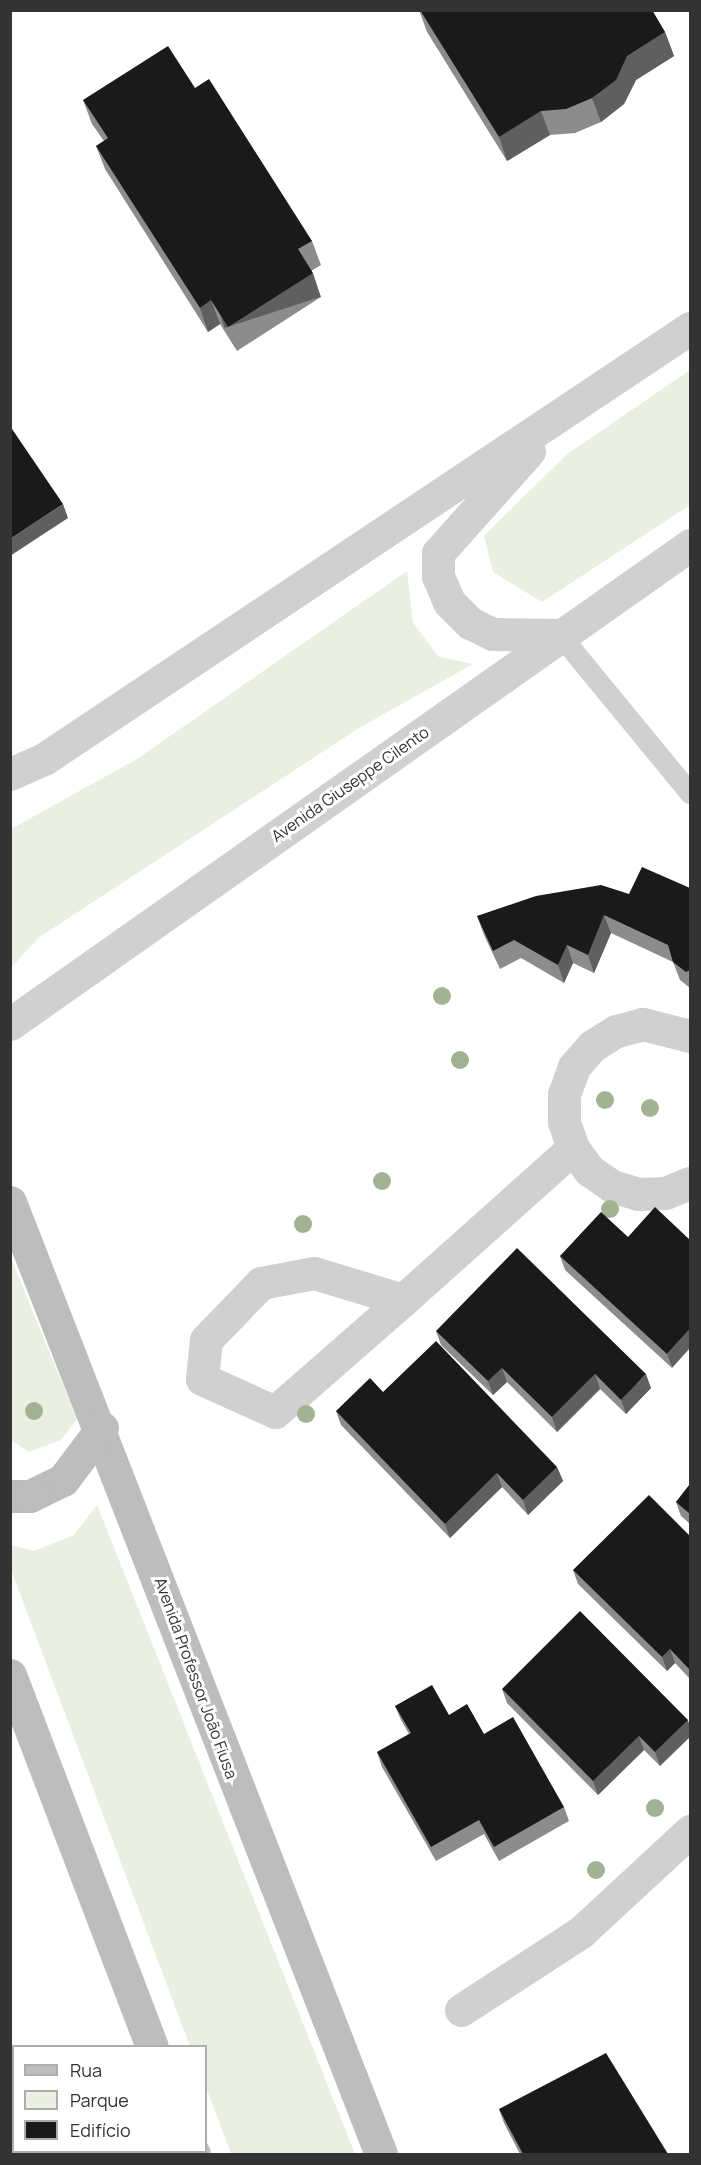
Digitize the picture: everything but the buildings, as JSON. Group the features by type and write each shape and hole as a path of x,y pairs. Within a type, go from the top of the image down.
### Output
{"main road":[{"name":"Avenida Professor João Fiusa","path":"10,1202 102,1428 381,2154"},
{"path":"10,1496 30,1496 63,1480 102,1428"},
{"path":"10,1675 152,2045"}],"street":[{"path":"10,774 44,759 690,328"},
{"path":"560,635 493,634 470,623 450,602 438,576 438,553 574,405"},
{"name":"Avenida Giuseppe Cilento","path":"10,1024 690,545"},
{"path":"690,1036 643,1024 616,1031 592,1046 574,1067 564,1094 564,1122 573,1148 589,1170 612,1186 665,1193 690,1183"},
{"path":"403,1300 314,1273 261,1283 206,1340 202,1379 275,1412 403,1300 573,1148"},
{"path":"461,2010 581,1932 690,1831"}],"lane":[{"path":"560,635 690,793"}],"green space":[{"path":"690,370 690,505 542,602 493,572 484,536 566,455"},
{"path":"407,571 413,623 439,657 473,664 359,728 38,938 11,968 11,829 137,759"},
{"path":"10,1256 77,1419 61,1440 29,1452 11,1440"},
{"path":"97,1505 355,2154 231,2154 207,2090 207,2045 190,2045 11,1570 11,1545 34,1551 74,1535"}]}
